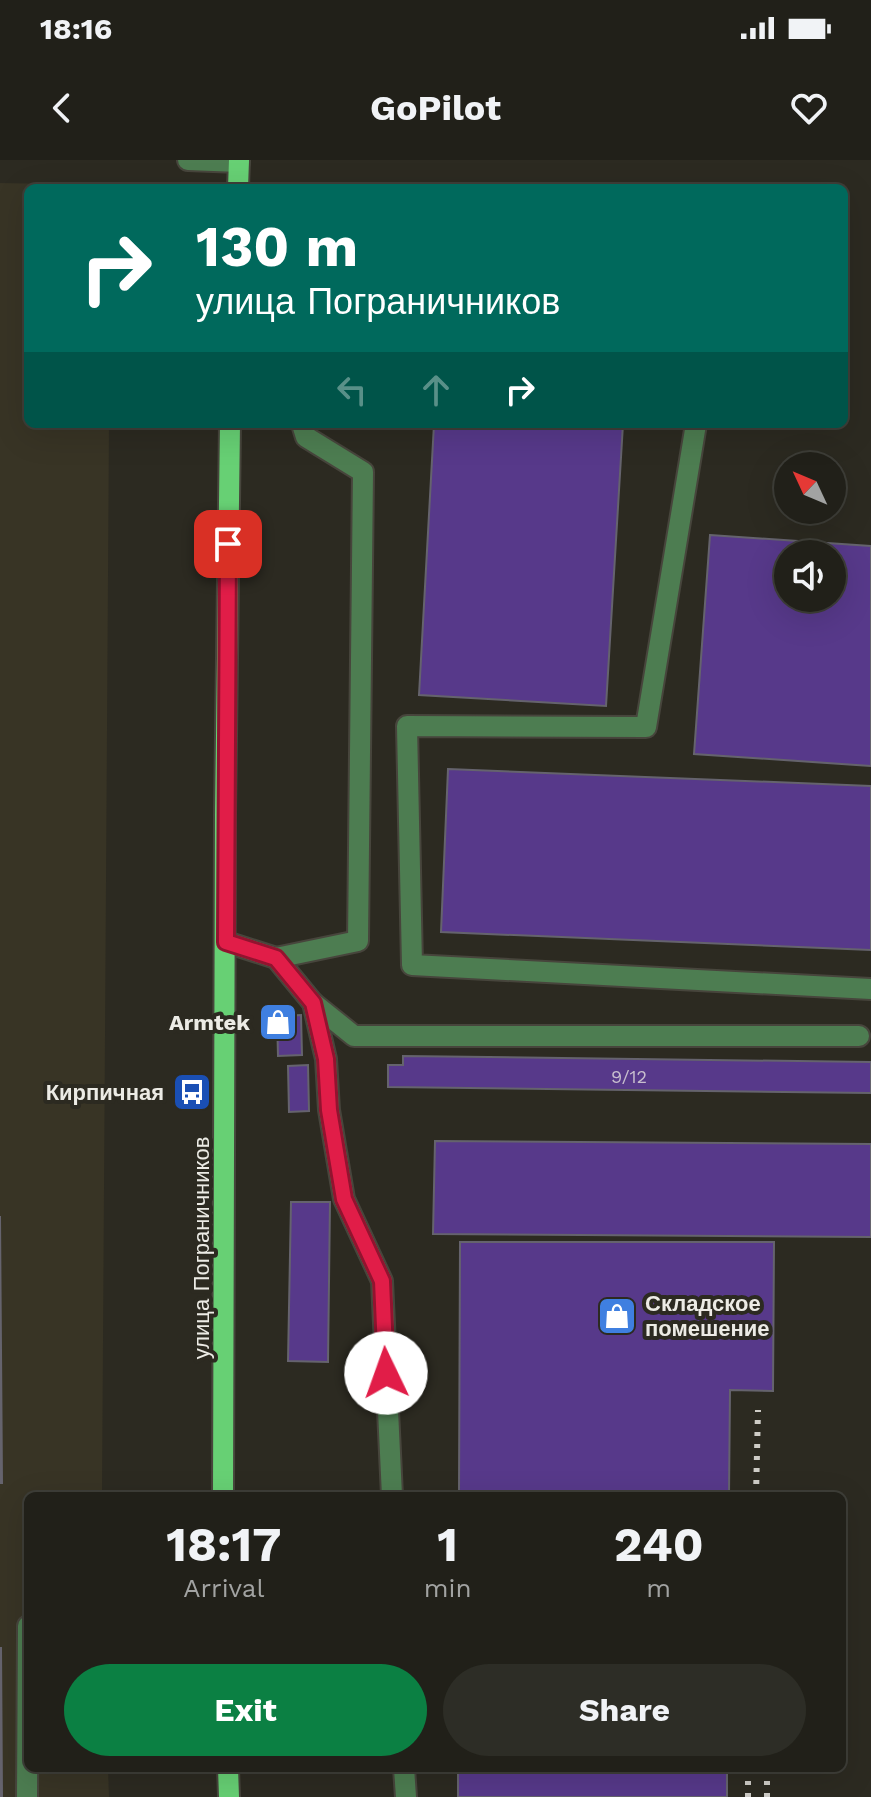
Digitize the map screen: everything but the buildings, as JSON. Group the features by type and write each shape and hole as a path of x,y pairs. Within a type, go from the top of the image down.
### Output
{"main road":[{"path":"238,184 239,161"},
{"name":"улица Пограничников","path":"223,1492 230,428"},
{"path":"228,1772 229,1797"}],"lane":[{"path":"188,160 239,161"},
{"path":"226,942 276,958 358,941 363,472 306,437 303,428"},
{"path":"695,428 646,727 407,726 412,965 871,989"},
{"path":"276,958 313,1003 354,1036 859,1036"},
{"path":"313,1003 326,1059 329,1110 344,1199 382,1281 392,1492"},
{"path":"27,1772 27,1797"},
{"path":"404,1772 406,1797"}],"shaded area":[{"path":"0,183 56,184 24,184 24,428 109,428 102,1492 24,1492 24,1772 108,1772 109,1797 0,1797"}],"railway":[{"path":"756,1492 758,1410"},
{"path":"748,1772 748,1797"},
{"path":"767,1772 767,1797"}],"place":[{"name":"Armtek","path":"278,1022"},
{"name":"Кирпичная","path":"192,1092"},
{"name":"Складское помешение","path":"617,1316"}],"route":[{"path":"228,544 226,942 276,958 313,1003 326,1059 329,1110 344,1199 382,1281 386,1373"}]}
